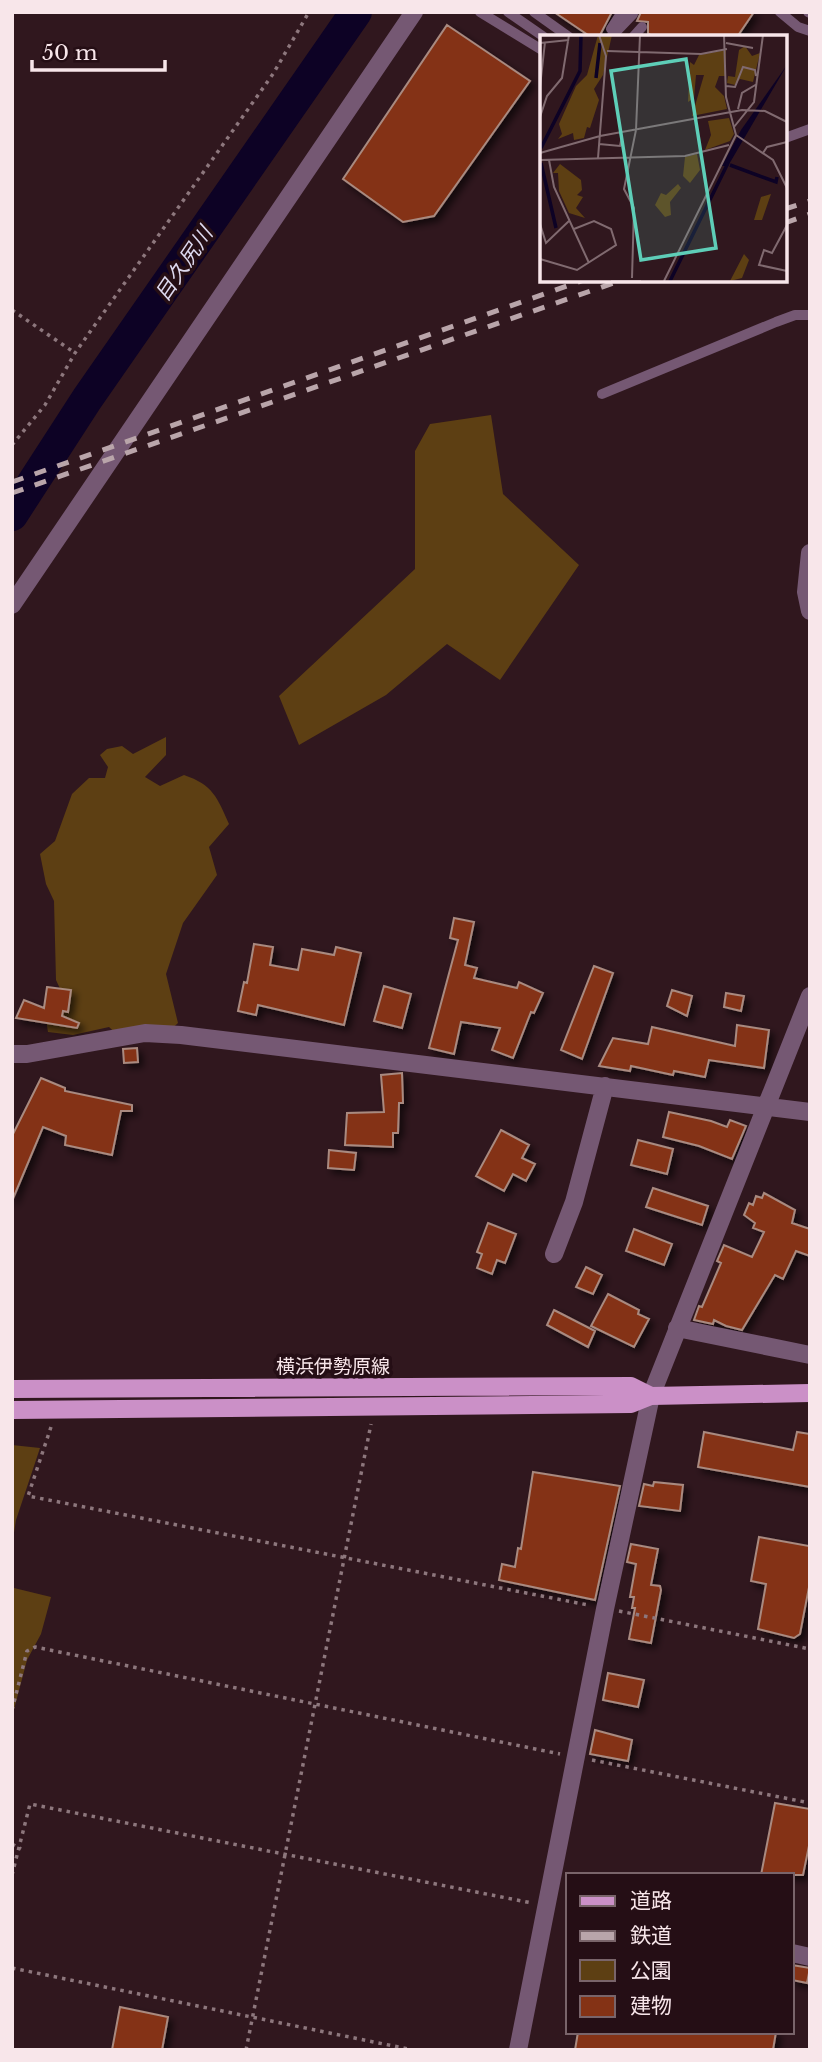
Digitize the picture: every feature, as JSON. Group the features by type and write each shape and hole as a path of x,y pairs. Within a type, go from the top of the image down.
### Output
{"main road":[{"name":"横浜伊勢原線","path":"12,1389 631,1386 651,1396"},
{"name":"横浜伊勢原線","path":"12,1410 631,1404 651,1396 810,1393"}],"street":[{"path":"12,605 414,12"},
{"path":"810,553 806,592 810,611"},
{"path":"518,2050 605,1609 651,1396 810,996"},
{"path":"12,1054 27,1054 145,1033 181,1035 810,1112"},
{"path":"554,1254 573,1202 605,1086"},
{"path":"677,1328 810,1355"}],"lane":[{"path":"480,12 540,49"},
{"path":"508,12 541,35"},
{"path":"534,12 566,35"},
{"path":"780,12 798,27 810,31"},
{"path":"789,12 798,27"},
{"path":"611,35 636,26"},
{"path":"617,35 636,26"},
{"path":"787,137 810,129"},
{"path":"603,394 776,322 795,315 810,314"}],"path":[{"path":"12,445 45,405 75,353 265,85 309,12"},
{"path":"12,310 75,353"},
{"path":"246,2050 375,1405"},
{"path":"57,1409 28,1496 810,1648"},
{"path":"12,1710 27,1651 35,1647 810,1803"},
{"path":"12,1875 21,1849 30,1804 546,1906"},
{"path":"12,1844 21,1849"},
{"path":"12,1968 413,2050"}],"green space":[{"path":"491,415 503,494 579,565 500,680 447,644 386,695 299,745 279,696 415,569 415,451 430,424"},
{"path":"166,737 166,755 145,777 160,786 184,775 202,783 217,799 229,824 209,847 217,875 183,923 166,974 178,1023 166,1034 122,1039 109,1027 73,1035 48,1032 44,1008 61,1005 62,993 56,980 54,901 46,884 40,854 55,841 72,794 89,778 105,778 108,767 100,755 107,749 122,746 133,754"},
{"path":"12,1445 40,1448 16,1520 12,1545"},
{"path":"14,1588 51,1597 41,1634 27,1660 12,1717"}],"building":[{"path":"554,12 612,12 600,35 588,35"},
{"path":"641,12 754,12 738,35 650,35 648,22 637,21"},
{"path":"447,25 530,81 434,216 403,222 343,179"},
{"path":"454,918 474,922 465,965 477,968 474,978 517,988 519,982 543,993 534,1013 531,1012 513,1058 492,1050 500,1028 461,1022 454,1054 429,1048 458,940 450,938"},
{"path":"254,944 273,947 270,965 298,970 302,949 334,955 336,947 361,953 344,1025 258,1005 256,1015 238,1011 244,982 247,983"},
{"path":"594,966 613,973 582,1059 561,1050"},
{"path":"384,986 411,994 402,1028 374,1021"},
{"path":"47,987 71,990 68,1012 63,1011 62,1016 79,1023 77,1028 16,1018 24,1000 44,1008"},
{"path":"672,990 692,996 687,1016 667,1006"},
{"path":"726,993 744,996 741,1011 724,1007"},
{"path":"737,1025 769,1030 764,1068 709,1060 705,1077 674,1071 673,1075 631,1066 630,1071 599,1066 613,1038 648,1044 652,1027 735,1046"},
{"path":"137,1048 138,1062 124,1063 123,1049"},
{"path":"402,1073 403,1103 399,1103 398,1133 393,1133 393,1147 345,1145 347,1113 384,1112 381,1075"},
{"path":"41,1078 65,1088 65,1091 132,1105 132,1111 121,1111 112,1155 65,1145 66,1136 43,1127 12,1201 12,1136"},
{"path":"669,1112 727,1127 730,1120 746,1126 732,1159 699,1146 663,1137"},
{"path":"501,1130 529,1145 522,1158 535,1164 526,1181 513,1174 504,1191 476,1176"},
{"path":"638,1140 673,1149 667,1174 631,1165"},
{"path":"329,1150 356,1153 354,1170 328,1168"},
{"path":"653,1188 708,1206 702,1225 646,1207"},
{"path":"764,1193 795,1210 792,1223 810,1229 810,1256 796,1251 783,1279 775,1275 742,1330 714,1320 713,1324 694,1320 721,1263 717,1261 724,1245 752,1257 764,1232 753,1228 755,1223 744,1215 749,1203 753,1205 756,1196 762,1198"},
{"path":"488,1223 516,1234 505,1263 497,1260 492,1274 477,1268 482,1254 477,1252"},
{"path":"634,1229 672,1244 664,1265 626,1251"},
{"path":"586,1267 602,1275 593,1294 576,1287"},
{"path":"608,1294 639,1310 638,1314 649,1319 634,1347 591,1326"},
{"path":"554,1310 595,1331 588,1347 547,1325"},
{"path":"704,1432 793,1450 797,1432 810,1434 810,1487 698,1467"},
{"path":"533,1472 620,1486 595,1600 499,1580 502,1564 515,1567 518,1548 521,1549"},
{"path":"654,1482 683,1485 680,1511 639,1506 644,1484 653,1486"},
{"path":"759,1537 809,1546 810,1582 800,1634 794,1638 758,1629 766,1584 751,1581"},
{"path":"631,1544 658,1549 651,1585 660,1586 661,1590 651,1643 629,1639 635,1608 632,1608 634,1597 630,1597 636,1564 627,1562"},
{"path":"608,1673 644,1680 638,1707 603,1700"},
{"path":"595,1730 632,1740 628,1761 590,1754"},
{"path":"775,1803 810,1809 810,1841 803,1875 761,1873"},
{"path":"794,1965 810,1968 807,1983 794,1980"},
{"path":"120,2007 168,2017 162,2050 112,2050"},
{"path":"578,2034 776,2034 773,2050 575,2050"}],"waterway":[{"name":"目久尻川","path":"12,515 87,399 356,12"}],"railway":[{"path":"787,208 810,201"},
{"path":"787,222 810,214"},
{"path":"12,482 578,282"},
{"path":"12,493 616,282"}]}
